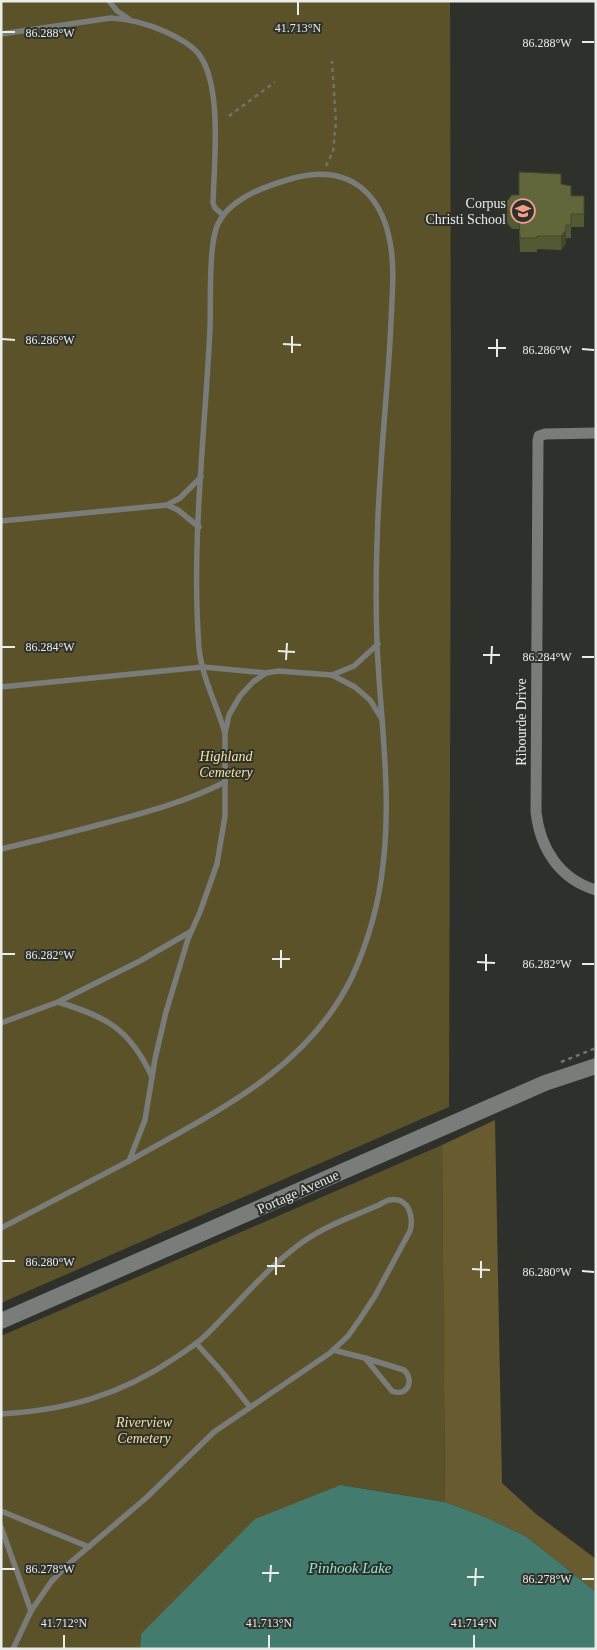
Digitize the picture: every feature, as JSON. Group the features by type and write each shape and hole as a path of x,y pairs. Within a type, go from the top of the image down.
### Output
{"main road":[{"name":"Portage Avenue","path":"1,1321 545,1083 596,1066"}],"street":[{"name":"Ribourde Drive","path":"596,433 546,434 540,436 538,442 536,583 536,812 538,827 548,854 563,871 575,881 596,890"}],"lane":[{"path":"109,1 117,11 129,19"},
{"path":"1,34 111,18 129,19 158,28 176,37 197,52 204,62 211,81 214,102 213,203 215,208 223,215"},
{"path":"1,1228 129,1161 241,1098 266,1079 318,1030 338,1002 353,974 368,935 377,902 383,868 387,797 378,644 379,506 391,317 391,246 387,228 379,209 368,194 346,178 333,174 298,177 265,188 232,206 217,224 213,240 209,359 199,526 199,653 205,680 225,733"},
{"path":"1,520 168,505 180,498 201,477"},
{"path":"168,505 199,526"},
{"path":"332,675 354,666 378,644"},
{"path":"1,687 203,667 266,673 278,671 332,675 355,687 370,700 382,719"},
{"path":"129,1161 145,1120 166,1012 191,931 209,889 217,864 225,816 225,733 229,715 240,696 253,682 266,673"},
{"path":"1,849 144,814 208,791 225,782"},
{"path":"1,1023 58,1002 140,961 191,931"},
{"path":"58,1002 100,1017 114,1025 128,1039 144,1060 152,1077"},
{"path":"1,1414 52,1409 106,1395 149,1375 196,1344 284,1258 304,1241 333,1225 389,1200 402,1203 409,1208 412,1215 410,1231 365,1311 348,1336 333,1350 289,1382 214,1432 146,1498 51,1582 31,1611 13,1649"},
{"path":"196,1344 223,1373 250,1407"},
{"path":"333,1350 365,1358 404,1370 410,1379 406,1390 400,1392 392,1391 365,1358"},
{"path":"1,1511 89,1547"},
{"path":"1,1527 31,1611"}],"path":[{"path":"322,174 333,152 336,122 332,62"},
{"path":"229,116 275,82"}],"green space":[{"name":"Highland Cemetery","path":"1,1 450,1 451,420 449,1107 1,1303"},
{"name":"Riverview Cemetery","path":"442,1145 445,1502 342,1485 141,1634 140,1649 1,1649 1,1336"}],"shaded area":[{"path":"495,1120 502,1483 536,1514 596,1559 596,1592 527,1537 488,1518 445,1502 442,1145"}],"water":[{"name":"Pinhook Lake","path":"341,1485 445,1502 488,1518 527,1537 596,1592 596,1649 140,1649 141,1634 255,1519"}],"building":[{"path":"519,172 561,174 561,184 571,186 571,196 584,196 584,214 571,214 571,225 566,225 566,230 561,236 520,238 519,215 512,215 507,209 507,201 512,195 519,195"}],"place":[{"name":"Corpus Christi School","path":"523,211"}]}
